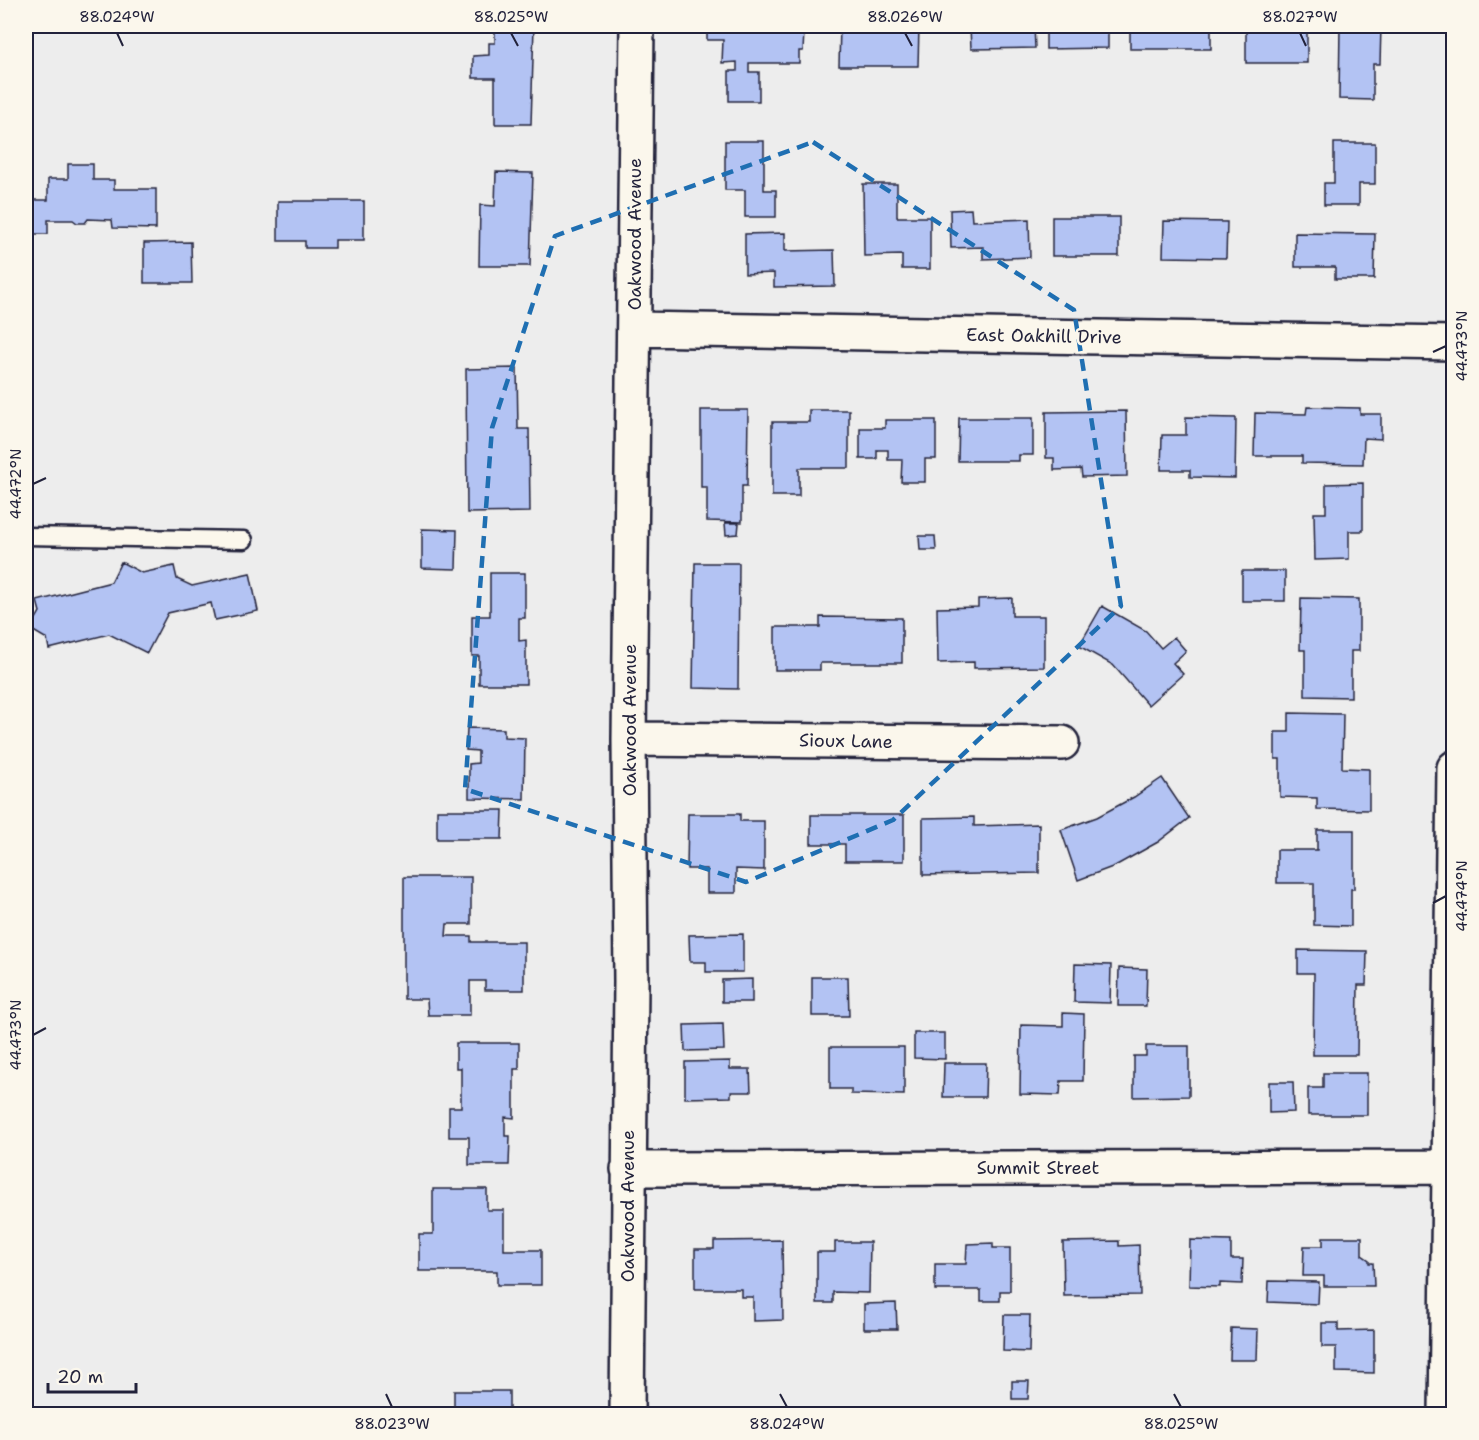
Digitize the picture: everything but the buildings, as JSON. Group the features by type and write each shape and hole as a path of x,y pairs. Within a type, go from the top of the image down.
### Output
{"street":[{"name":"Oakwood Avenue","path":"627,1414 631,982 629,739 637,26"},
{"name":"East Oakhill Drive","path":"635,329 1454,343"},
{"name":"Sioux Lane","path":"629,739 1062,743"},
{"path":"1449,1404 1451,1218 1449,1167 1454,768"},
{"name":"Summit Street","path":"628,1169 1449,1167"}],"lane":[{"path":"26,536 244,540"}],"highlighted area":[{"path":"813,142 1074,310 1121,606 893,820 746,882 465,789 492,428 555,236"}]}
